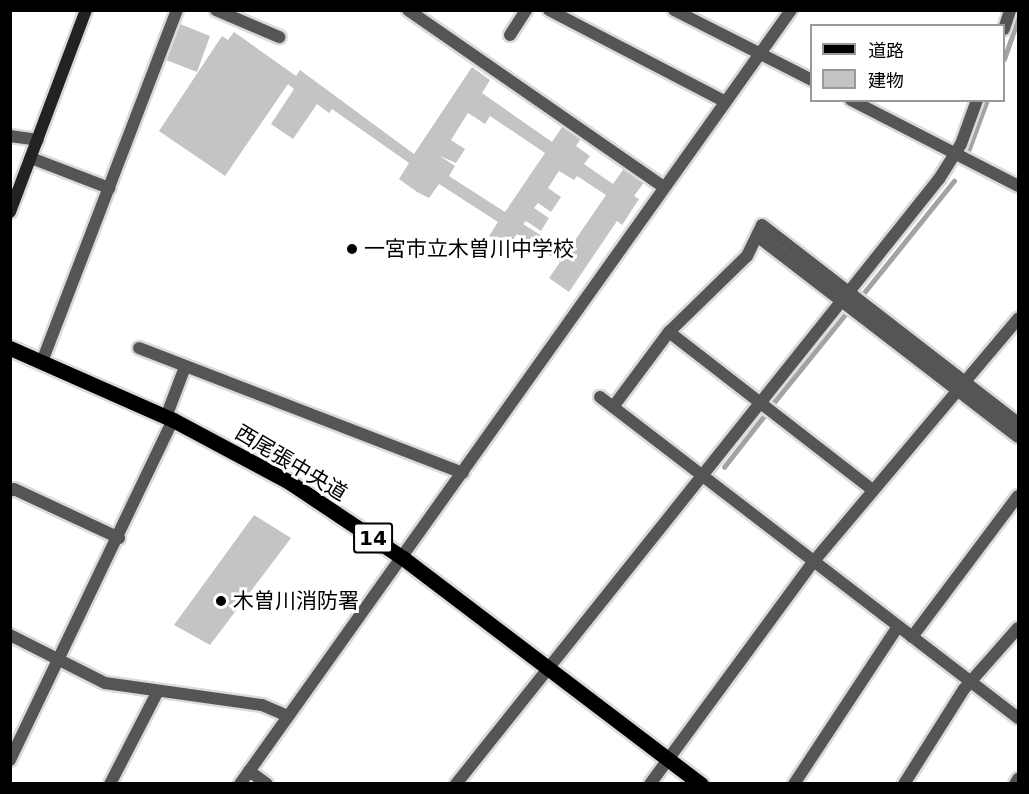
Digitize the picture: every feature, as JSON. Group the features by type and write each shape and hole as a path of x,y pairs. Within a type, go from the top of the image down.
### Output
{"main road":[{"name":"西尾張中央道","path":"10,348 43,359 169,419 289,482 403,558 701,783"}],"street":[{"path":"10,212 86,10"},
{"path":"43,359 177,10"},
{"path":"216,10 279,37"},
{"path":"408,10 664,187"},
{"path":"510,35 526,10"},
{"path":"549,10 726,102"},
{"path":"674,10 810,79"},
{"path":"240,783 403,558 791,10"},
{"path":"1005,26 1010,10"},
{"path":"855,102 1018,186"},
{"path":"456,783 549,670 956,154 976,102"},
{"path":"10,136 38,140"},
{"path":"31,158 109,188"},
{"path":"613,407 669,332 747,256 762,225 844,295 961,386 1018,437"},
{"path":"650,783 814,561 1018,319"},
{"path":"669,332 873,490"},
{"path":"138,348 463,473"},
{"path":"10,760 119,538 169,419 186,367"},
{"path":"961,386 1018,423"},
{"path":"600,397 1018,718"},
{"path":"10,491 14,489 119,538"},
{"path":"912,637 1018,496"},
{"path":"794,783 898,626"},
{"path":"904,783 970,682 1018,628"},
{"path":"10,635 105,683 157,693 262,705 288,716"},
{"path":"110,783 157,693"},
{"path":"249,771 267,783"},
{"path":"1015,783 1018,779"}],"building":[{"path":"180,24 210,36 197,72 166,60"},
{"path":"234,32 296,76 300,70 414,154 472,67 490,80 482,93 552,142 564,124 583,136 576,146 590,156 584,164 613,184 625,167 645,181 634,196 639,199 622,225 617,221 569,292 549,278 560,262 517,234 507,248 489,236 498,222 439,184 429,198 417,192 399,179 409,163 332,109 329,113 317,104 293,139 271,124 294,89 288,84 225,176 159,131 222,36 228,40","holes":["468,113 485,124 490,116 545,153 505,212 449,176 455,166 440,156 456,163 465,149 451,140","559,171 574,180 577,176 606,195 567,252 523,224 526,221 541,231 549,218 534,208 538,203 551,212 561,197 548,188"]},
{"path":"254,515 291,538 210,645 174,625"}],"waterway":[{"path":"1005,56 1018,19"},
{"path":"967,154 986,102"},
{"path":"863,294 954,181"},
{"path":"771,406 847,312"},
{"path":"724,467 764,416"}],"place":[{"name":"一宮市立木曽川中学校","path":"352,249"},
{"name":"木曽川消防署","path":"221,601"}]}
